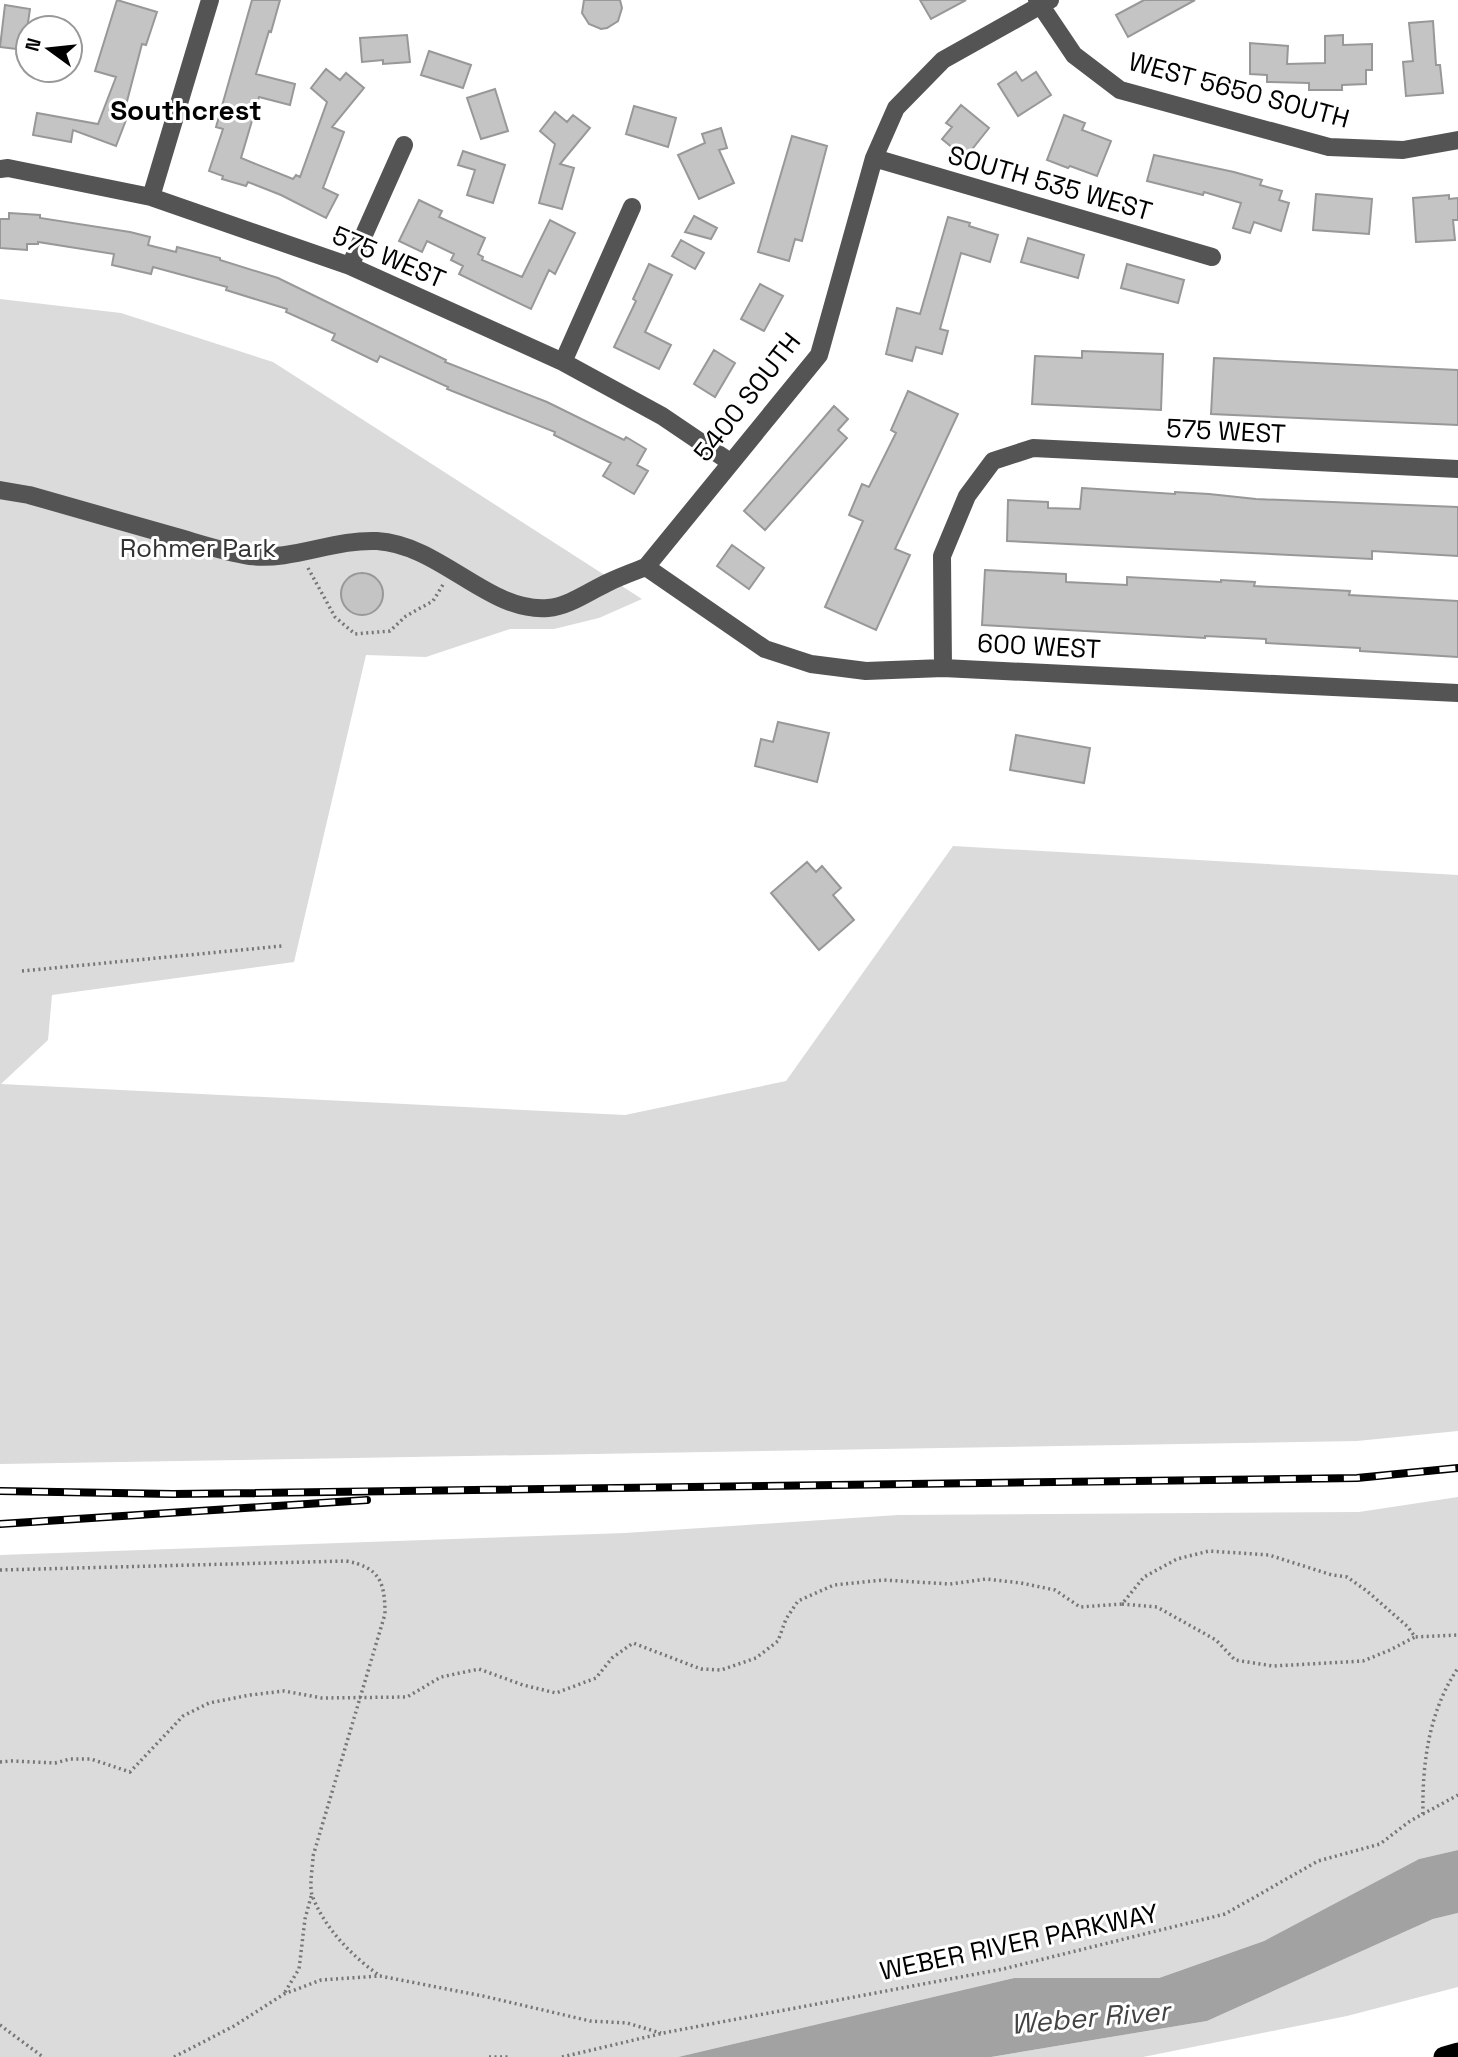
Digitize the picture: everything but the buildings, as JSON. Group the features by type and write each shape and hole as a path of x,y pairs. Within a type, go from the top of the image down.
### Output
{"highway":[{"path":"1444,2057 1458,2053"}],"street":[{"path":"151,197 211,0"},
{"name":"WEST 5650 SOUTH","path":"1042,2 1074,55 1120,90 1329,147 1403,150 1458,139"},
{"name":"5400 SOUTH","path":"646,567 819,355 874,159 896,108 943,60 1042,2"},
{"path":"349,266 404,145"},
{"name":"SOUTH 535 WEST","path":"874,159 1212,257"},
{"name":"575 WEST","path":"0,169 8,168 151,197 349,266 563,362 662,416 730,462"},
{"path":"563,362 632,207"},
{"name":"575 WEST","path":"943,668 942,556 967,496 993,461 1033,448 1458,469"},
{"path":"0,490 29,495 238,553 275,556 341,543 378,541 428,555 522,607 550,608 579,598 646,567"},
{"name":"600 WEST","path":"646,567 765,649 811,664 866,671 943,668 1458,693"}],"path":[{"path":"299,553 335,617 355,634 390,631 406,616 433,601 452,569"},
{"path":"22,971 282,946"},
{"path":"1122,1604 1144,1577 1177,1559 1209,1551 1269,1555 1332,1575 1347,1577 1408,1627 1415,1637"},
{"path":"0,1570 346,1561 362,1564 385,1587 385,1614 313,1856 312,1893 305,1919 299,1969 284,1994"},
{"path":"0,1762 55,1763 71,1759 91,1759 130,1772 183,1716 209,1703 250,1695 284,1691 323,1698 407,1698 441,1677 480,1669 523,1685 556,1693 596,1678 612,1658 633,1643 701,1670 721,1670 756,1658 778,1640 786,1619 798,1601 834,1585 883,1580 950,1584 986,1579 1055,1590 1080,1607 1122,1604 1157,1607 1216,1640 1235,1660 1273,1665 1363,1661 1415,1637 1458,1635"},
{"path":"1423,1814 1427,1748 1436,1712 1447,1684 1458,1668"},
{"name":"WEBER RIVER PARKWAY","path":"562,2057 662,2034 1003,1969 1225,1914 1318,1861 1380,1844 1423,1814 1458,1795"},
{"path":"312,1893 330,1927 355,1958 380,1976"},
{"path":"174,2057 234,2026 284,1994 321,1980 380,1976 590,2021 627,2023 662,2034"},
{"path":"0,2025 43,2057"},
{"path":"489,2057 508,2057"}],"green space":[{"name":"Rohmer Park","path":"0,299 121,313 273,362 642,599 599,618 554,629 510,629 426,657 366,655 294,962 52,995 48,1040 1,1084 625,1115 786,1081 953,846 1458,875 1458,1431 1357,1441 0,1464"},
{"path":"1458,1497 1458,1850 1419,1859 1264,1941 1159,1978 1014,1978 678,2057 0,2057 0,1555 625,1533 898,1515 1359,1512"},
{"path":"1458,1913 1458,1987 1347,2016 1143,2057 991,2057 1207,2021 1433,1919"}],"water":[{"name":"Weber River","path":"1458,1850 1458,1913 1433,1919 1207,2021 991,2057 678,2057 1014,1978 1159,1978 1264,1941 1419,1859"}],"railway":[{"path":"0,1491 173,1494 1357,1478 1458,1468"},
{"path":"0,1524 367,1500"}],"district":[{"name":"Southcrest","path":"186,110"}]}
